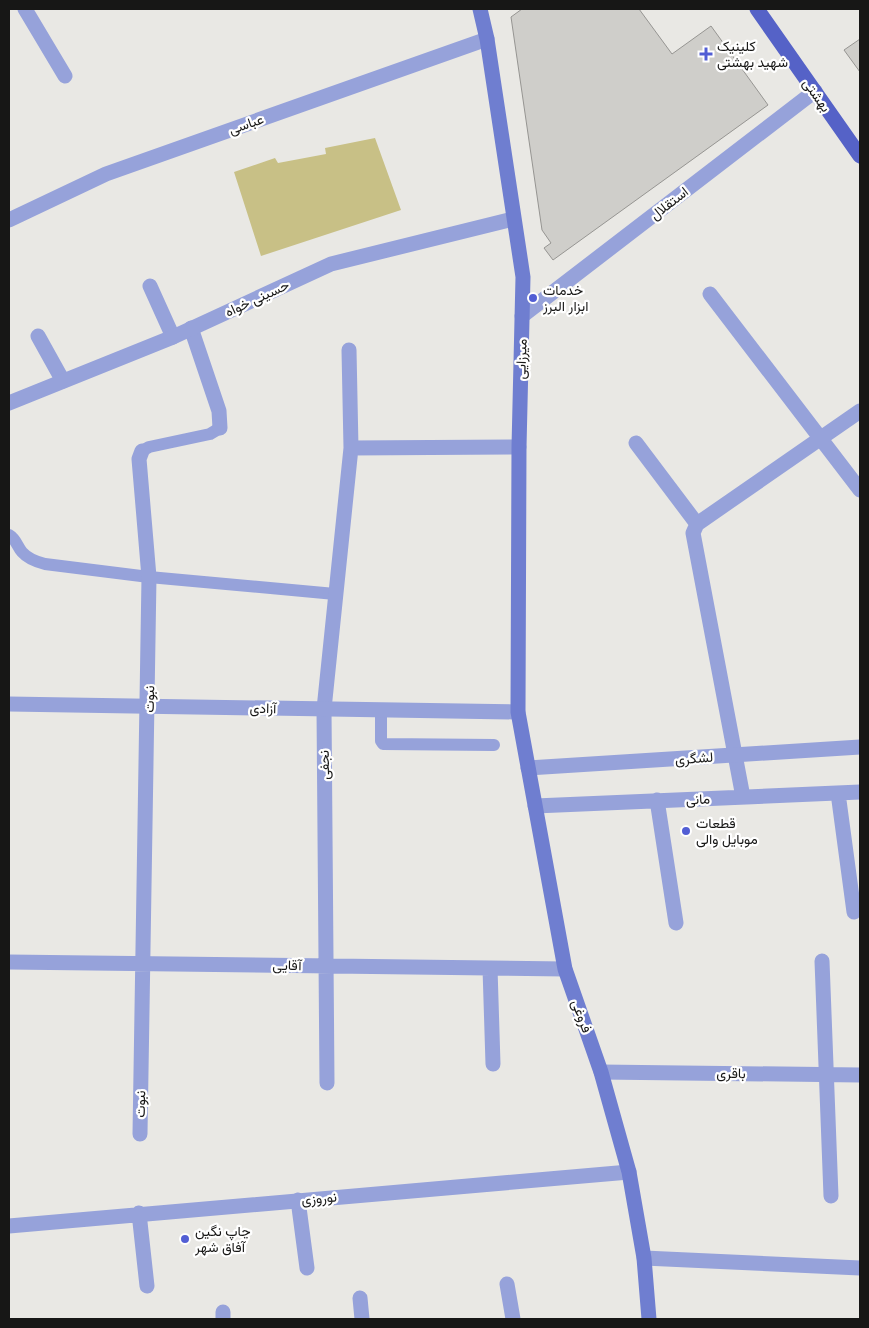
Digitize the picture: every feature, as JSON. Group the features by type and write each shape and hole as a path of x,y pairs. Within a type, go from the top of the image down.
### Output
{"main road":[{"name":"میرزایی","path":"480,9 487,39 523,277 519,447 518,712"},
{"name":"بهشتی","path":"757,9 860,156"},
{"name":"فروغی","path":"518,712 565,968 601,1072 629,1172 644,1258 649,1319"}],"street":[{"path":"26,9 65,76"},
{"name":"عباسی","path":"9,220 106,174 487,39"},
{"name":"استقلال","path":"522,316 815,91"},
{"name":"حسینی خواه","path":"9,403 173,338 331,264 513,219"},
{"path":"150,286 173,338"},
{"path":"710,294 819,440 860,490"},
{"name":"نبوت","path":"192,328 219,411 220,428"},
{"path":"38,336 63,381"},
{"name":"نجفی","path":"327,1083 324,709 351,448 349,350"},
{"path":"695,528 860,411"},
{"path":"636,443 695,528 742,797"},
{"path":"351,448 519,447"},
{"name":"نبوت","path":"140,1134 149,706 149,577 139,459 142,451"},
{"name":"آزادی","path":"9,704 518,712"},
{"name":"لشگری","path":"528,768 860,747"},
{"name":"مانی","path":"535,806 860,792"},
{"path":"838,793 854,912"},
{"path":"657,800 676,923"},
{"path":"822,961 831,1196"},
{"name":"آقایی","path":"9,962 565,968"},
{"path":"490,968 492,1064"},
{"name":"باقری","path":"601,1072 860,1074"},
{"name":"نوروزی","path":"9,1226 139,1213 629,1172"},
{"path":"298,1200 307,1268"},
{"path":"139,1213 147,1286"},
{"path":"644,1258 860,1268"},
{"path":"506,1284 513,1319"},
{"path":"360,1298 362,1319"}],"lane":[{"name":"نبوت","path":"142,451 149,447 210,434 220,428"},
{"path":"9,535 13,537 22,552 34,561 149,577 335,594"},
{"path":"381,710 381,741 383,744 494,745"}],"shaded area":[{"path":"375,138 401,210 261,256 234,172 275,158 278,163 326,154 325,148"}],"building":[{"path":"522,9 639,9 672,54 711,26 768,105 553,260 544,248 551,243 542,230 511,17"},
{"path":"860,39 860,72 844,50"}],"place":[{"name":"کلینیک شهید بهشتی","path":"706,54"},
{"name":"خدمات ابزار البرز","path":"533,298"},
{"name":"قطعات موبایل والی","path":"686,831"},
{"name":"چاپ نگین آفاق شهر","path":"185,1239"}]}
